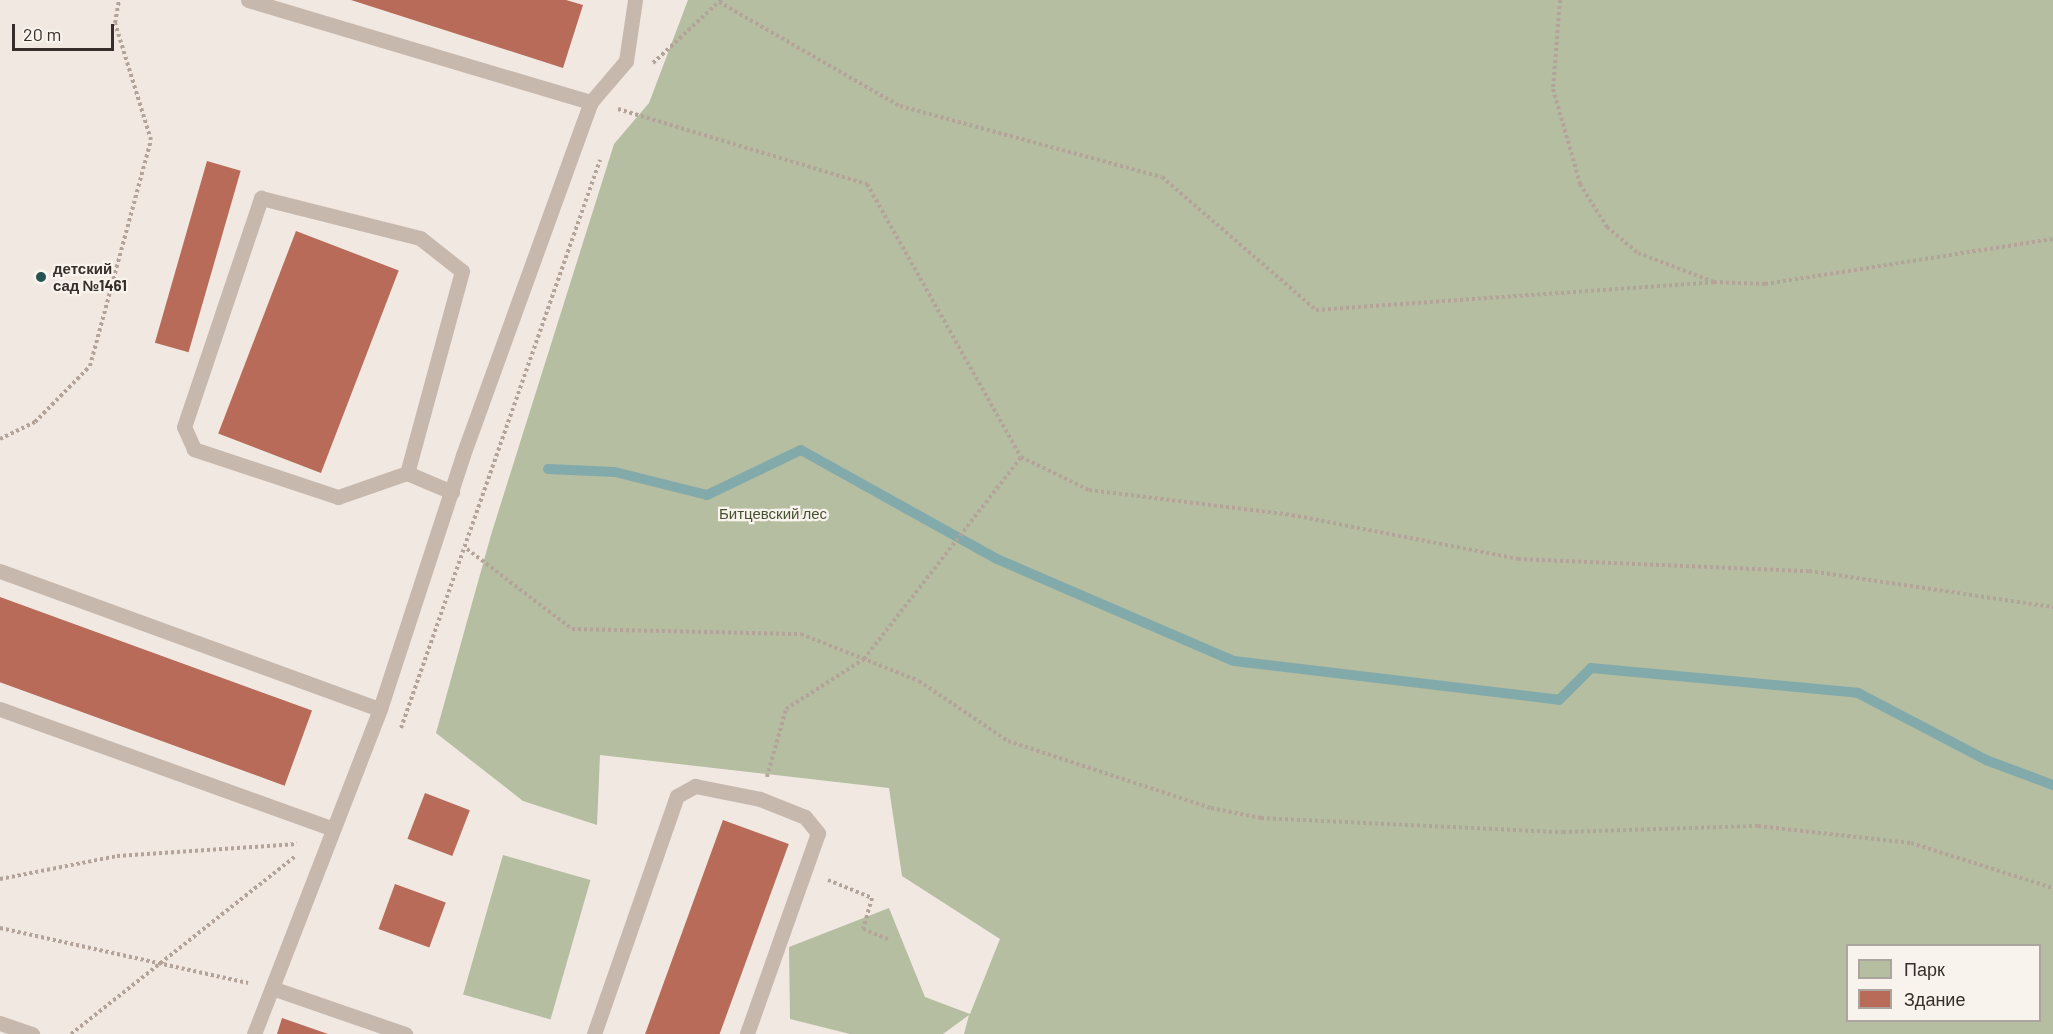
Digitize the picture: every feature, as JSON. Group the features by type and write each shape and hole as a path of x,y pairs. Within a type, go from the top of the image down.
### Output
{"lane":[{"path":"248,0 591,102"},
{"path":"254,1034 330,828 380,709 452,492 591,102 626,62 635,0"},
{"path":"407,473 462,271 420,238 261,198 184,427 194,448 338,497 407,473 452,492"},
{"path":"0,571 380,709"},
{"path":"0,709 330,828"},
{"path":"594,1034 677,796 695,786 760,799 805,817 818,833 808,872 747,1034"},
{"path":"272,988 405,1034"},
{"path":"0,1023 32,1034"}],"path":[{"path":"0,439 35,422 90,366 151,140 114,23 119,0"},
{"path":"1560,0 1553,89 1580,184 1607,227 1638,253 1714,282"},
{"path":"649,67 720,1 900,105 1162,177 1316,310 1714,282 1765,285 2053,239"},
{"path":"614,120 623,100"},
{"path":"591,102 867,184 1022,457 1089,490 1292,515 1518,560 1809,571 2053,607"},
{"path":"396,735 410,716 602,152"},
{"path":"760,799 786,709 864,659 1022,457"},
{"path":"467,549 572,629 801,634 919,681 1008,741 1211,808 1261,818 1563,832 1758,826 1911,843 2053,888"},
{"path":"71,1034 162,964 330,828"},
{"path":"0,879 117,856 312,843"},
{"path":"808,872 872,898 862,929 888,939"},
{"path":"0,928 272,988"}],"green space":[{"name":"Битцевский лес","path":"688,0 2053,0 2053,1034 964,1034 969,1015 943,1034 850,1034 790,1019 789,947 889,908 925,997 970,1014 1000,939 902,876 889,788 600,755 597,825 523,801 436,733 491,535 614,144 649,103"},
{"path":"503,855 590,880 551,1019 463,994"}],"building":[{"path":"351,0 566,0 583,5 563,68"},
{"path":"207,161 241,171 189,352 155,343"},
{"path":"296,231 399,270 321,473 218,434"},
{"path":"0,597 312,711 285,786 0,682"},
{"path":"425,793 470,810 452,856 407,839"},
{"path":"723,820 789,844 720,1034 645,1034"},
{"path":"395,884 446,902 429,948 379,929"},
{"path":"282,1018 328,1034 277,1034"}],"waterway":[{"path":"548,469 615,472 707,495 801,450 997,559 1234,661 1559,700 1591,668 1858,693 1986,760 2053,785"}],"place":[{"name":"детский сад №1461","path":"41,277"}]}
